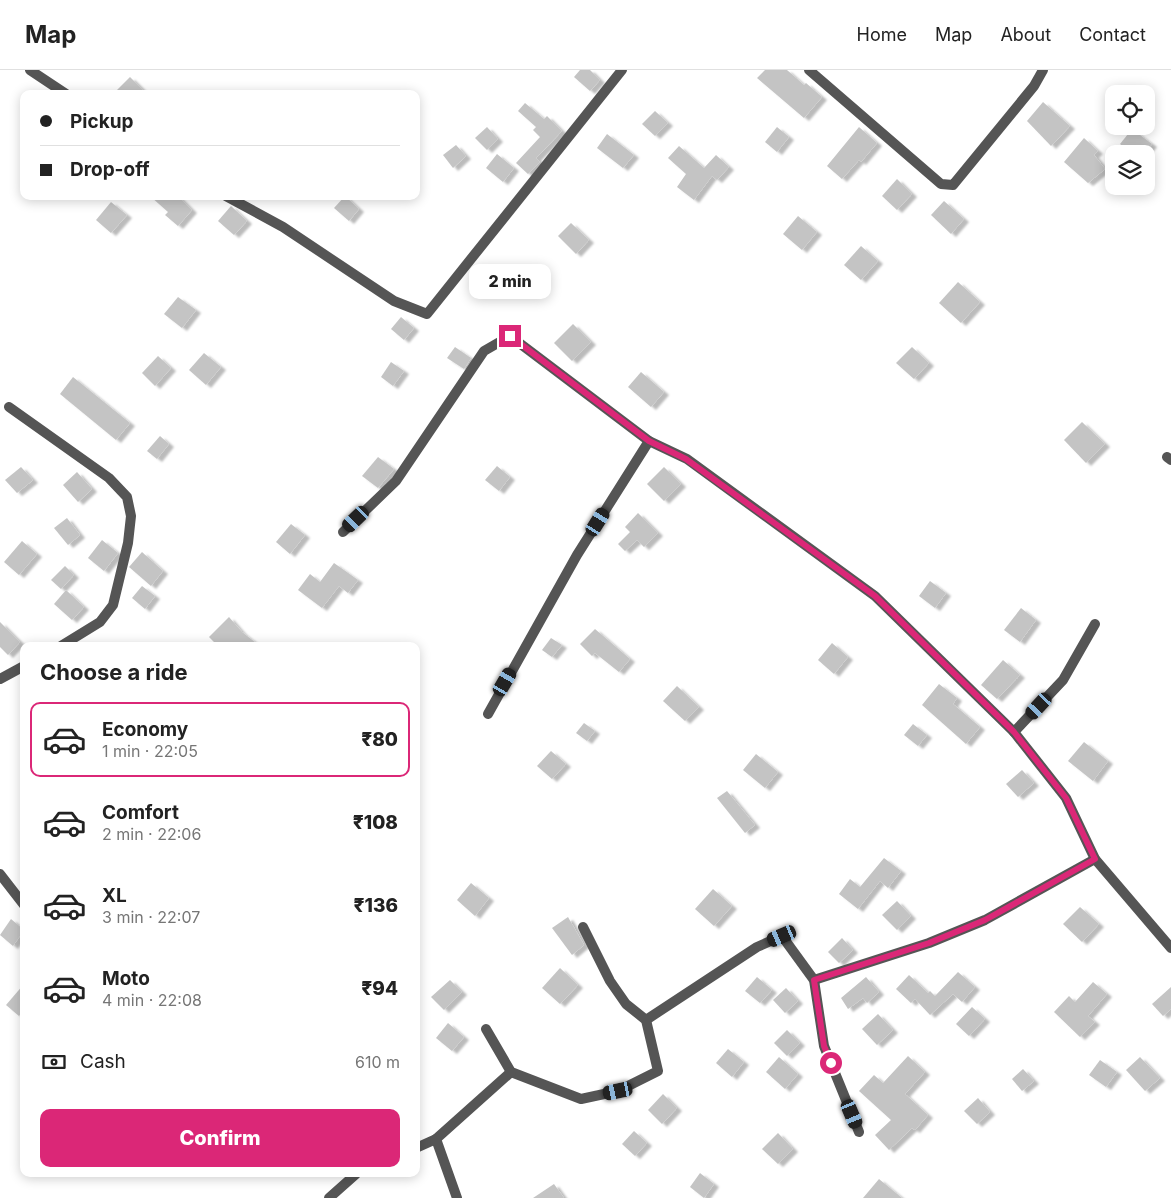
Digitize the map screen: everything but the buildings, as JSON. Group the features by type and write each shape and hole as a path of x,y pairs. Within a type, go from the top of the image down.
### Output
{"street":[{"path":"30,70 60,90"},
{"path":"233,200 283,227 394,301 427,314 622,70"},
{"path":"809,70 941,184 953,185 1034,86 1043,70"},
{"path":"343,532 396,481 484,351 510,336 649,441 686,459 875,596 1014,732 1066,798 1095,859 1171,948"},
{"path":"9,407 109,478 127,497 131,516 128,543 113,605 100,622 67,642"},
{"path":"488,714 577,555 649,441"},
{"path":"1014,732 1063,680 1095,624"},
{"path":"0,679 20,668"},
{"path":"814,980 929,943 977,923 1095,859"},
{"path":"0,874 20,901"},
{"path":"486,1029 511,1072 581,1099 618,1091 658,1071 646,1020 626,1004 610,981 583,927"},
{"path":"646,1020 757,947 782,936 814,980 824,1046 859,1132"},
{"path":"420,1146 436,1139 511,1072"},
{"path":"436,1139 457,1198"},
{"path":"329,1198 353,1177"}],"route":[{"path":"510,336 649,441 686,459 875,596 1014,732 1066,798 1095,859 985,920 929,943 814,980 824,1046 831,1063"}]}
